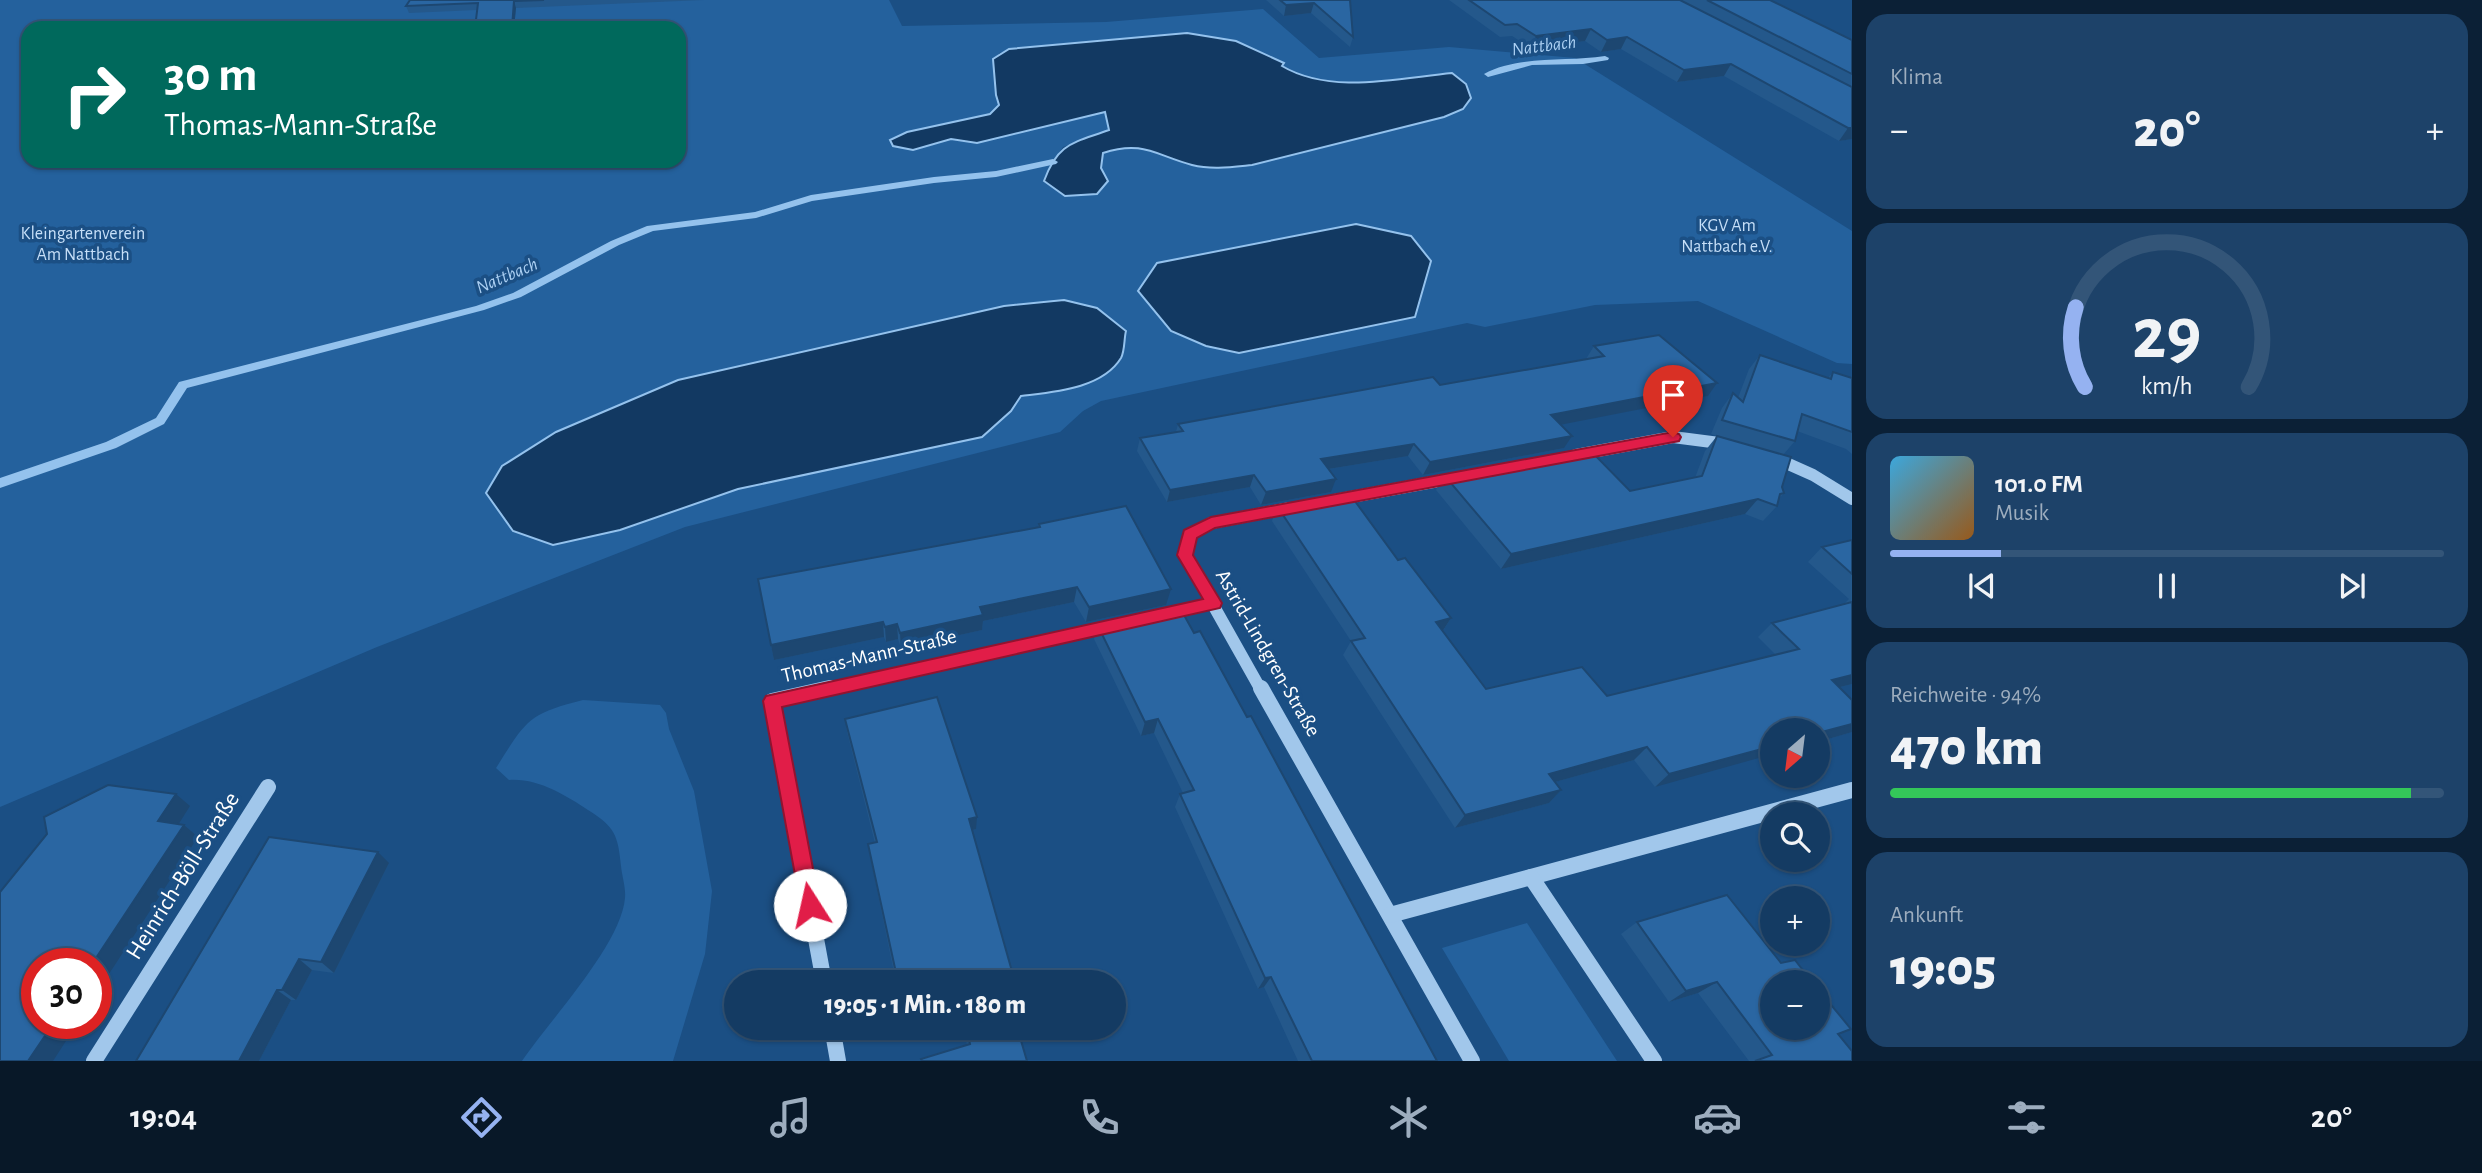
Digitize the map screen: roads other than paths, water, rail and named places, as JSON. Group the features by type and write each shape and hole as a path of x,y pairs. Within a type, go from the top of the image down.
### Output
{"street":[{"path":"1564,457 1673,437 1736,446"},
{"path":"1758,452 1813,475 1852,499"},
{"path":"1320,503 1469,475"},
{"name":"Astrid-Lindgren-Straße","path":"1306,505 1211,523 1190,535 1185,555 1472,1061"},
{"path":"1147,618 1214,603"},
{"name":"Thomas-Mann-Straße","path":"822,970 772,701 1120,624"},
{"name":"Heinrich-Böll-Straße","path":"94,1061 268,788"},
{"path":"1390,915 1852,790"},
{"path":"1531,877 1654,1061"},
{"path":"834,1040 838,1061"}],"waterway":[{"name":"Nattbach","path":"1488,74 1532,63 1583,62 1605,58"},
{"name":"Nattbach","path":"0,483 111,445 160,421 183,385 480,308 517,295 615,243 651,228 756,215 811,198 996,174 1053,162"}],"park label":[{"name":"KGV Am Nattbach e.V.","path":"1727,236"},
{"name":"Kleingartenverein Am Nattbach","path":"83,244"}]}
